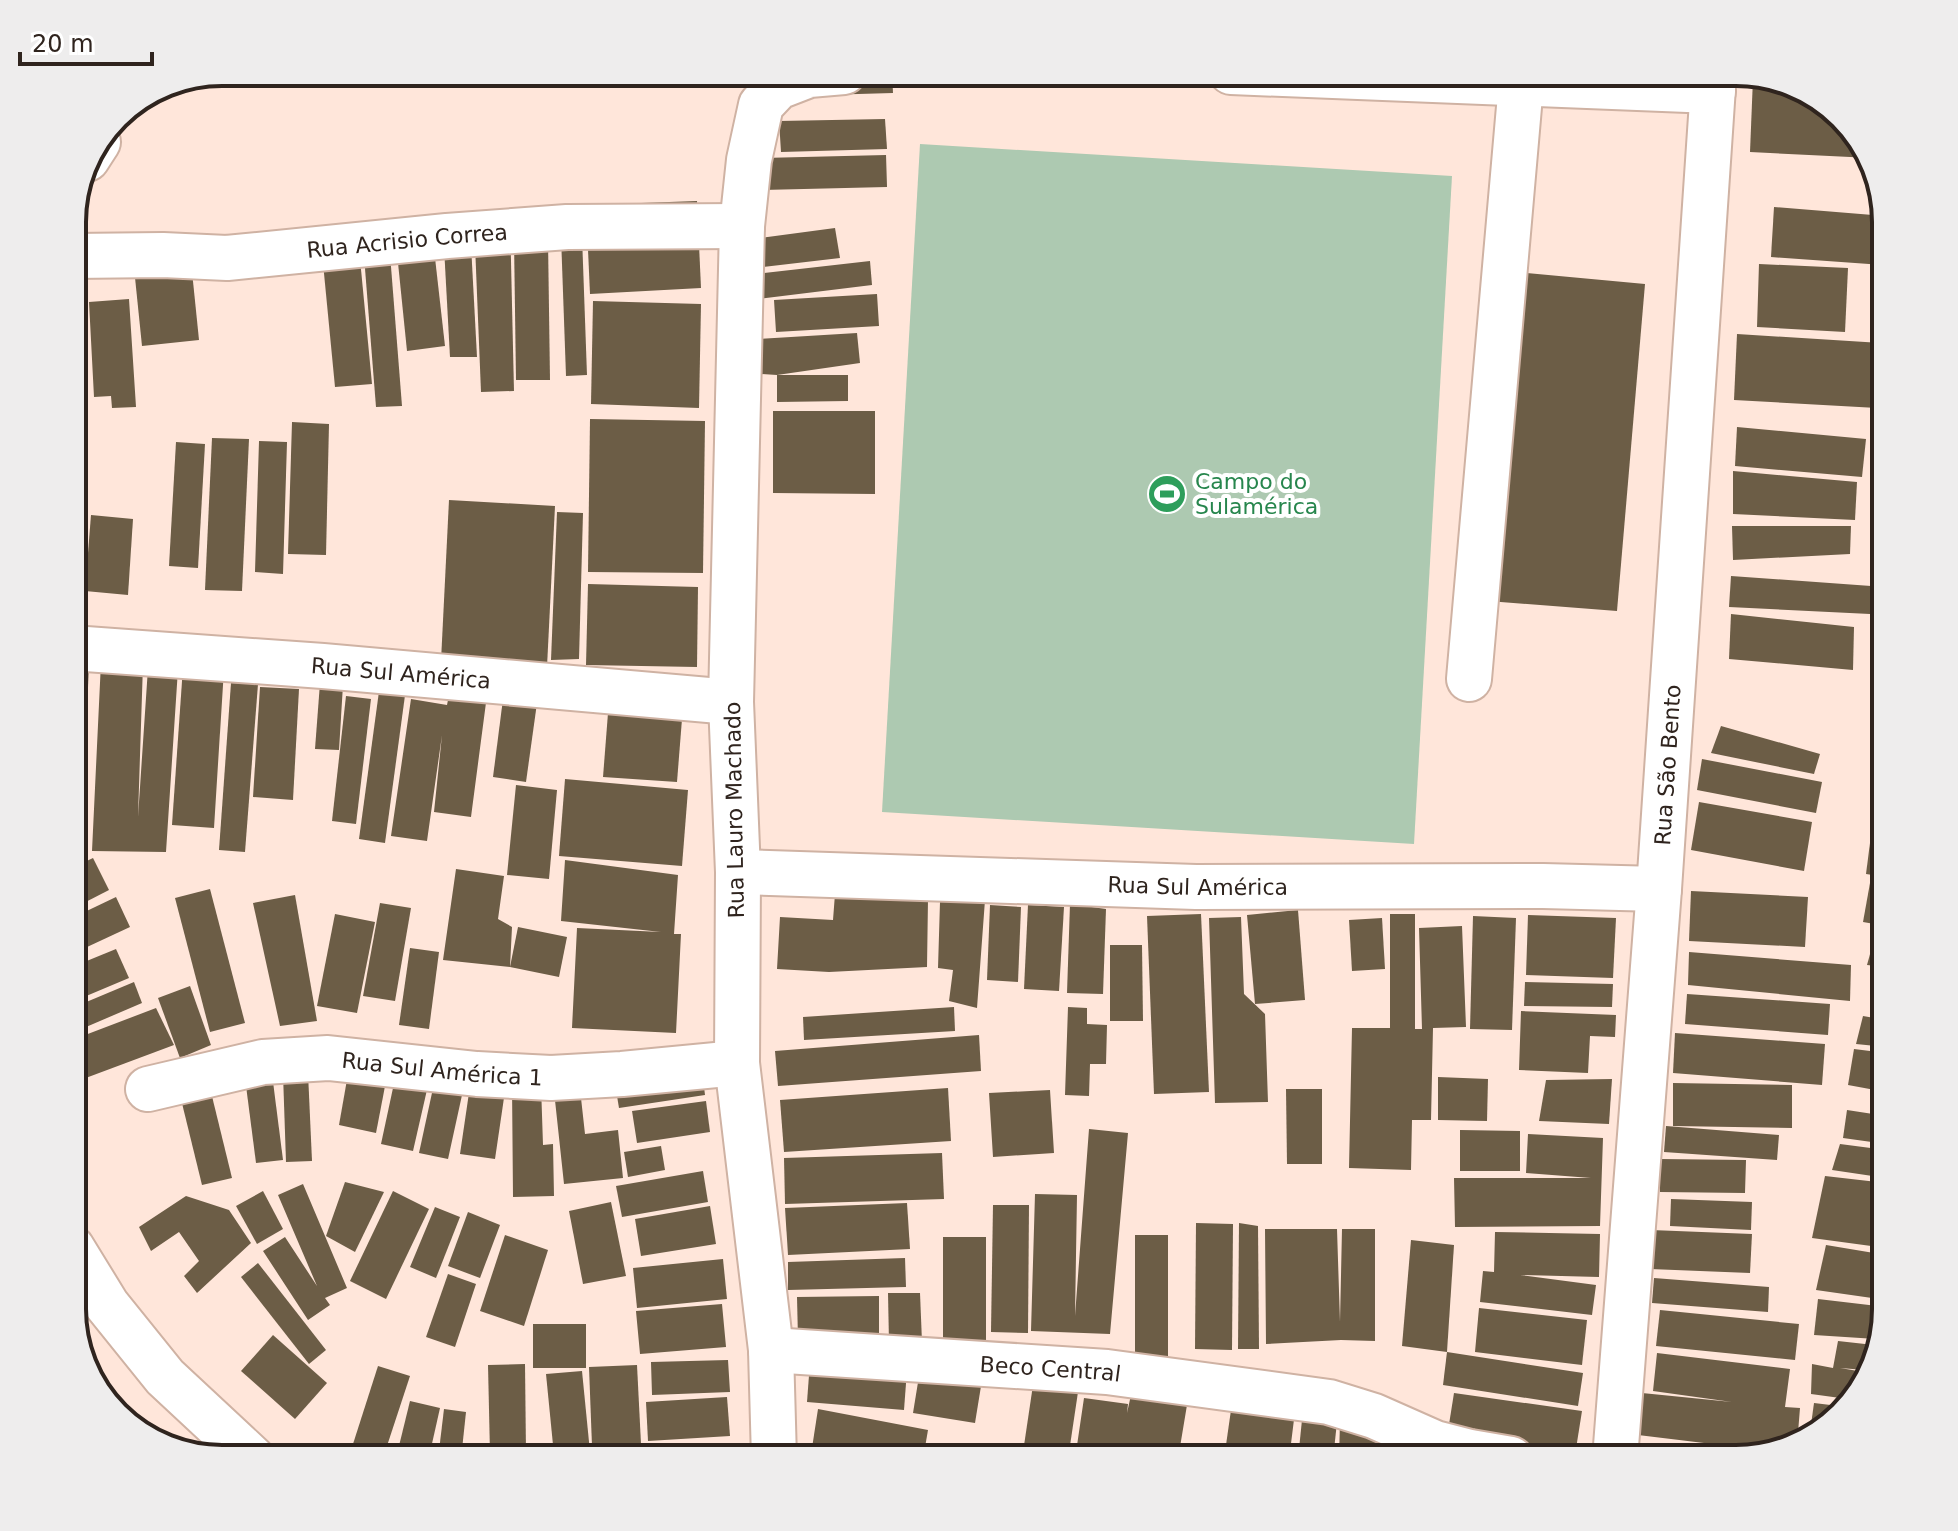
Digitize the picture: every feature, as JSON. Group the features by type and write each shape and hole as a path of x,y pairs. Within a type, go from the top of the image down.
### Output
{"street":[{"name":"Rua Lauro Machado","path":"763,1445 771,1350 737,1063 738,872 731,702 742,226 749,160 761,105 781,86"},
{"path":"1469,679 1521,86"},
{"name":"Rua São Bento","path":"1616,1445 1659,889 1714,86"},
{"name":"Rua Acrisio Correa","path":"86,256 227,258 567,227 742,226"},
{"name":"Rua Sul América","path":"86,649 323,666 731,702"},
{"name":"Rua Sul América","path":"738,872 1196,887 1543,886 1659,889"},
{"name":"Rua Sul América 1","path":"148,1089 263,1062 328,1058 477,1074 551,1078 737,1063"},
{"path":"86,1271 107,1305 165,1377 238,1445"},
{"name":"Beco Central","path":"771,1350 1107,1372 1329,1402 1374,1416 1443,1445"}],"green space":[{"name":"Campo do Sulamérica","path":"920,144 1452,176 1414,844 882,812"}],"building":[{"path":"753,86 893,86 893,93 753,97"},
{"path":"1753,87 1780,93 1819,114 1838,132 1855,157 1750,152"},
{"path":"885,119 887,149 781,152 779,121"},
{"path":"886,155 887,187 757,190 757,158"},
{"path":"697,201 701,288 590,294 586,205"},
{"path":"1774,207 1872,215 1872,264 1771,257"},
{"path":"510,218 514,391 481,392 474,220"},
{"path":"835,228 840,258 763,267 760,238"},
{"path":"561,236 582,236 587,375 566,376"},
{"path":"514,240 548,240 550,380 516,380"},
{"path":"471,245 477,357 450,357 444,247"},
{"path":"434,249 445,346 407,351 397,253"},
{"path":"190,252 199,340 142,346 133,258"},
{"path":"390,254 402,406 376,407 364,256"},
{"path":"360,259 372,384 335,387 323,263"},
{"path":"870,261 872,285 758,299 755,274"},
{"path":"1759,264 1848,268 1845,332 1757,327"},
{"path":"1515,272 1645,284 1617,611 1488,601"},
{"path":"877,294 879,326 776,332 774,300"},
{"path":"129,299 136,407 112,408 111,396 94,397 89,302"},
{"path":"593,301 701,304 699,408 591,404"},
{"path":"857,333 860,363 777,375 760,374 758,339"},
{"path":"1737,334 1872,342 1872,408 1734,400"},
{"path":"777,375 848,375 848,401 777,402"},
{"path":"773,411 875,411 875,494 773,493"},
{"path":"590,419 705,421 703,573 588,572"},
{"path":"292,422 329,424 326,555 288,554"},
{"path":"1737,427 1866,439 1862,477 1735,466"},
{"path":"212,438 249,439 242,591 205,590"},
{"path":"259,441 287,442 283,574 255,572"},
{"path":"176,442 205,444 198,568 169,566"},
{"path":"1733,471 1857,482 1855,520 1733,514"},
{"path":"449,500 555,506 547,667 441,661"},
{"path":"557,512 583,513 579,659 551,660"},
{"path":"91,515 133,519 128,595 86,591"},
{"path":"1732,526 1851,526 1850,554 1733,560"},
{"path":"1731,576 1871,586 1870,614 1729,607"},
{"path":"588,584 698,587 697,667 586,665"},
{"path":"1731,614 1854,627 1853,670 1729,659"},
{"path":"101,662 143,664 138,817 148,668 178,669 166,852 92,851"},
{"path":"86,663 89,663 86,735"},
{"path":"183,667 224,669 214,828 172,825"},
{"path":"231,683 258,684 245,852 219,850"},
{"path":"320,683 343,685 339,750 315,749"},
{"path":"380,684 406,688 385,843 359,839"},
{"path":"260,687 299,689 293,800 253,797"},
{"path":"450,690 487,695 471,817 434,812 442,735 427,841 391,836 411,699 447,705"},
{"path":"346,696 371,699 356,824 332,821"},
{"path":"503,699 537,703 526,782 493,777"},
{"path":"608,713 682,719 677,782 603,777"},
{"path":"1721,726 1820,754 1814,774 1711,753"},
{"path":"1702,759 1822,782 1816,813 1697,790"},
{"path":"565,779 688,790 682,866 559,856"},
{"path":"516,785 557,790 549,879 507,875"},
{"path":"1699,802 1812,822 1804,871 1691,850"},
{"path":"1872,827 1872,875 1866,874"},
{"path":"93,858 109,890 86,902 86,861"},
{"path":"565,860 678,875 674,934 681,934 676,1033 572,1028 577,928 661,932 561,921"},
{"path":"456,869 504,876 498,919 512,927 510,967 443,960"},
{"path":"1870,883 1872,883 1872,924 1863,922"},
{"path":"210,889 245,1023 210,1032 175,898"},
{"path":"1691,891 1808,897 1805,947 1689,941"},
{"path":"835,894 928,899 927,967 829,972 777,969 780,917 833,920"},
{"path":"295,895 317,1021 280,1026 253,903"},
{"path":"116,897 130,927 86,947 86,911"},
{"path":"985,900 977,1008 949,1001 953,970 938,968 940,902"},
{"path":"380,903 411,908 395,1001 363,996"},
{"path":"1070,904 1106,909 1103,994 1067,993"},
{"path":"990,905 1021,907 1018,982 987,980"},
{"path":"1028,905 1064,907 1059,991 1024,989"},
{"path":"1298,910 1305,1000 1255,1004 1247,915"},
{"path":"335,914 375,922 357,1013 317,1006"},
{"path":"1201,914 1209,1092 1154,1094 1147,916"},
{"path":"1390,914 1415,914 1415,1029 1422,1029 1419,928 1462,926 1466,1027 1433,1028 1431,1120 1412,1120 1411,1170 1349,1168 1352,1028 1390,1028"},
{"path":"1528,915 1616,918 1613,978 1526,975"},
{"path":"1473,916 1516,918 1512,1030 1470,1029"},
{"path":"1241,917 1244,994 1265,1014 1268,1102 1215,1103 1209,918"},
{"path":"1382,918 1385,969 1352,971 1349,920"},
{"path":"518,927 567,937 559,977 510,967"},
{"path":"1110,945 1142,945 1143,1021 1110,1021"},
{"path":"1872,947 1872,966 1867,965"},
{"path":"410,948 439,952 429,1029 399,1025"},
{"path":"116,949 129,978 86,996 86,961"},
{"path":"1689,952 1851,965 1850,1001 1688,985"},
{"path":"134,982 142,1003 86,1027 86,1002"},
{"path":"1525,982 1613,984 1612,1007 1524,1006"},
{"path":"190,986 211,1045 180,1058 158,998"},
{"path":"1687,994 1830,1004 1828,1035 1685,1024"},
{"path":"954,1007 955,1031 804,1040 803,1017"},
{"path":"1068,1007 1087,1008 1087,1024 1107,1025 1106,1064 1090,1064 1089,1096 1065,1095"},
{"path":"156,1008 174,1045 86,1078 86,1035"},
{"path":"1521,1011 1616,1015 1615,1037 1590,1036 1588,1073 1519,1070"},
{"path":"1863,1016 1872,1018 1872,1046 1856,1044"},
{"path":"1675,1033 1825,1044 1822,1085 1673,1073"},
{"path":"979,1035 981,1071 778,1086 775,1051"},
{"path":"1854,1049 1872,1051 1872,1089 1848,1085"},
{"path":"702,1071 705,1095 619,1108 615,1084"},
{"path":"308,1073 312,1161 286,1162 283,1074"},
{"path":"272,1074 283,1160 256,1163 245,1078"},
{"path":"348,1074 386,1081 376,1133 339,1125"},
{"path":"396,1074 429,1081 413,1151 381,1144"},
{"path":"1438,1077 1488,1079 1487,1121 1438,1120"},
{"path":"435,1079 464,1086 448,1159 419,1153"},
{"path":"1612,1079 1609,1124 1539,1121 1546,1080"},
{"path":"1673,1083 1792,1085 1792,1128 1673,1126"},
{"path":"209,1084 232,1178 202,1185 179,1091"},
{"path":"512,1085 541,1085 543,1145 553,1144 554,1196 513,1197"},
{"path":"470,1086 505,1091 495,1159 460,1154"},
{"path":"948,1088 951,1141 784,1152 780,1100"},
{"path":"580,1089 585,1134 618,1130 623,1178 564,1184 554,1091"},
{"path":"1286,1089 1322,1089 1322,1164 1287,1164"},
{"path":"1050,1090 1054,1153 993,1157 989,1093"},
{"path":"706,1101 710,1132 637,1143 632,1111"},
{"path":"1847,1110 1872,1114 1872,1142 1843,1138"},
{"path":"1666,1126 1779,1135 1777,1160 1664,1152"},
{"path":"1089,1129 1128,1133 1110,1334 1031,1331 1035,1194 1077,1195 1075,1316"},
{"path":"1460,1130 1520,1131 1520,1171 1460,1171"},
{"path":"1528,1134 1603,1138 1600,1226 1455,1227 1454,1178 1591,1178 1526,1173"},
{"path":"1840,1144 1872,1148 1872,1176 1832,1170"},
{"path":"661,1146 665,1170 628,1177 624,1152"},
{"path":"942,1153 944,1199 785,1204 784,1158"},
{"path":"1660,1159 1746,1160 1745,1193 1660,1192"},
{"path":"703,1171 708,1202 622,1217 616,1186"},
{"path":"1825,1176 1872,1181 1872,1246 1812,1238"},
{"path":"345,1182 384,1192 355,1252 326,1236"},
{"path":"303,1184 347,1288 325,1298 330,1305 308,1320 263,1251 285,1237 317,1286 278,1195"},
{"path":"263,1191 283,1229 257,1244 236,1206"},
{"path":"393,1191 429,1209 386,1299 350,1281"},
{"path":"186,1196 229,1210 251,1243 197,1293 184,1276 199,1261 179,1232 151,1251 139,1227"},
{"path":"1671,1199 1752,1202 1751,1230 1670,1226"},
{"path":"611,1202 626,1276 583,1284 569,1211"},
{"path":"907,1203 910,1249 788,1255 785,1208"},
{"path":"993,1205 1029,1205 1028,1333 991,1332"},
{"path":"710,1206 716,1244 641,1256 635,1219"},
{"path":"435,1207 460,1217 436,1278 410,1267"},
{"path":"468,1212 500,1225 480,1278 448,1266"},
{"path":"1196,1223 1233,1224 1232,1350 1195,1349"},
{"path":"1239,1223 1258,1226 1259,1349 1238,1349"},
{"path":"1265,1229 1337,1229 1340,1322 1342,1229 1375,1229 1375,1341 1266,1344"},
{"path":"1651,1230 1752,1234 1750,1273 1650,1269"},
{"path":"1495,1232 1600,1234 1599,1277 1520,1275 1596,1285 1592,1315 1480,1302 1483,1271 1494,1272"},
{"path":"505,1235 548,1250 524,1326 480,1311"},
{"path":"1135,1235 1168,1235 1168,1359 1135,1359"},
{"path":"943,1237 986,1237 986,1341 943,1341"},
{"path":"1411,1240 1454,1245 1447,1352 1402,1346"},
{"path":"1826,1245 1872,1253 1872,1298 1816,1290"},
{"path":"905,1258 906,1287 788,1290 788,1262"},
{"path":"723,1259 727,1299 637,1308 633,1268"},
{"path":"258,1263 326,1350 309,1364 241,1277"},
{"path":"448,1274 476,1284 455,1347 426,1337"},
{"path":"1654,1278 1769,1287 1768,1312 1652,1303"},
{"path":"888,1293 920,1293 922,1342 889,1343"},
{"path":"879,1296 879,1339 798,1339 797,1297"},
{"path":"1818,1299 1872,1305 1868,1339 1814,1335"},
{"path":"722,1304 726,1347 640,1354 636,1311"},
{"path":"1479,1308 1587,1320 1582,1365 1475,1352"},
{"path":"1660,1310 1799,1324 1795,1360 1656,1346"},
{"path":"533,1324 586,1324 586,1368 533,1368"},
{"path":"273,1335 327,1383 295,1419 241,1371"},
{"path":"1838,1341 1867,1344 1858,1369 1840,1368 1857,1371 1839,1398 1811,1394 1812,1364 1833,1368"},
{"path":"1447,1352 1583,1373 1578,1406 1443,1385"},
{"path":"1657,1353 1790,1369 1785,1407 1800,1408 1798,1430 1771,1440 1736,1445 1638,1435 1642,1393 1732,1402 1653,1391"},
{"path":"728,1360 730,1392 652,1395 651,1362"},
{"path":"810,1362 907,1370 904,1410 807,1402"},
{"path":"525,1364 526,1445 490,1445 488,1365"},
{"path":"637,1365 641,1444 592,1445 589,1367"},
{"path":"378,1366 410,1376 387,1445 353,1444"},
{"path":"920,1370 982,1380 975,1423 913,1413"},
{"path":"582,1371 589,1445 553,1445 546,1374"},
{"path":"1033,1385 1078,1392 1070,1445 1024,1445"},
{"path":"1454,1393 1582,1411 1577,1445 1504,1445 1447,1437"},
{"path":"1131,1395 1187,1405 1180,1445 1077,1445 1084,1398 1128,1404 1127,1413"},
{"path":"1233,1396 1296,1404 1291,1445 1226,1445"},
{"path":"727,1397 730,1436 648,1441 646,1402"},
{"path":"410,1401 440,1408 432,1445 399,1445"},
{"path":"1814,1403 1832,1405 1826,1411 1811,1422"},
{"path":"444,1409 466,1412 462,1445 440,1445"},
{"path":"818,1409 928,1430 925,1445 812,1445"},
{"path":"1303,1410 1338,1413 1335,1445 1299,1445"},
{"path":"1340,1421 1394,1438 1394,1445 1339,1445"}],"place":[{"name":"Campo do Sulamérica","path":"1167,494"}]}
